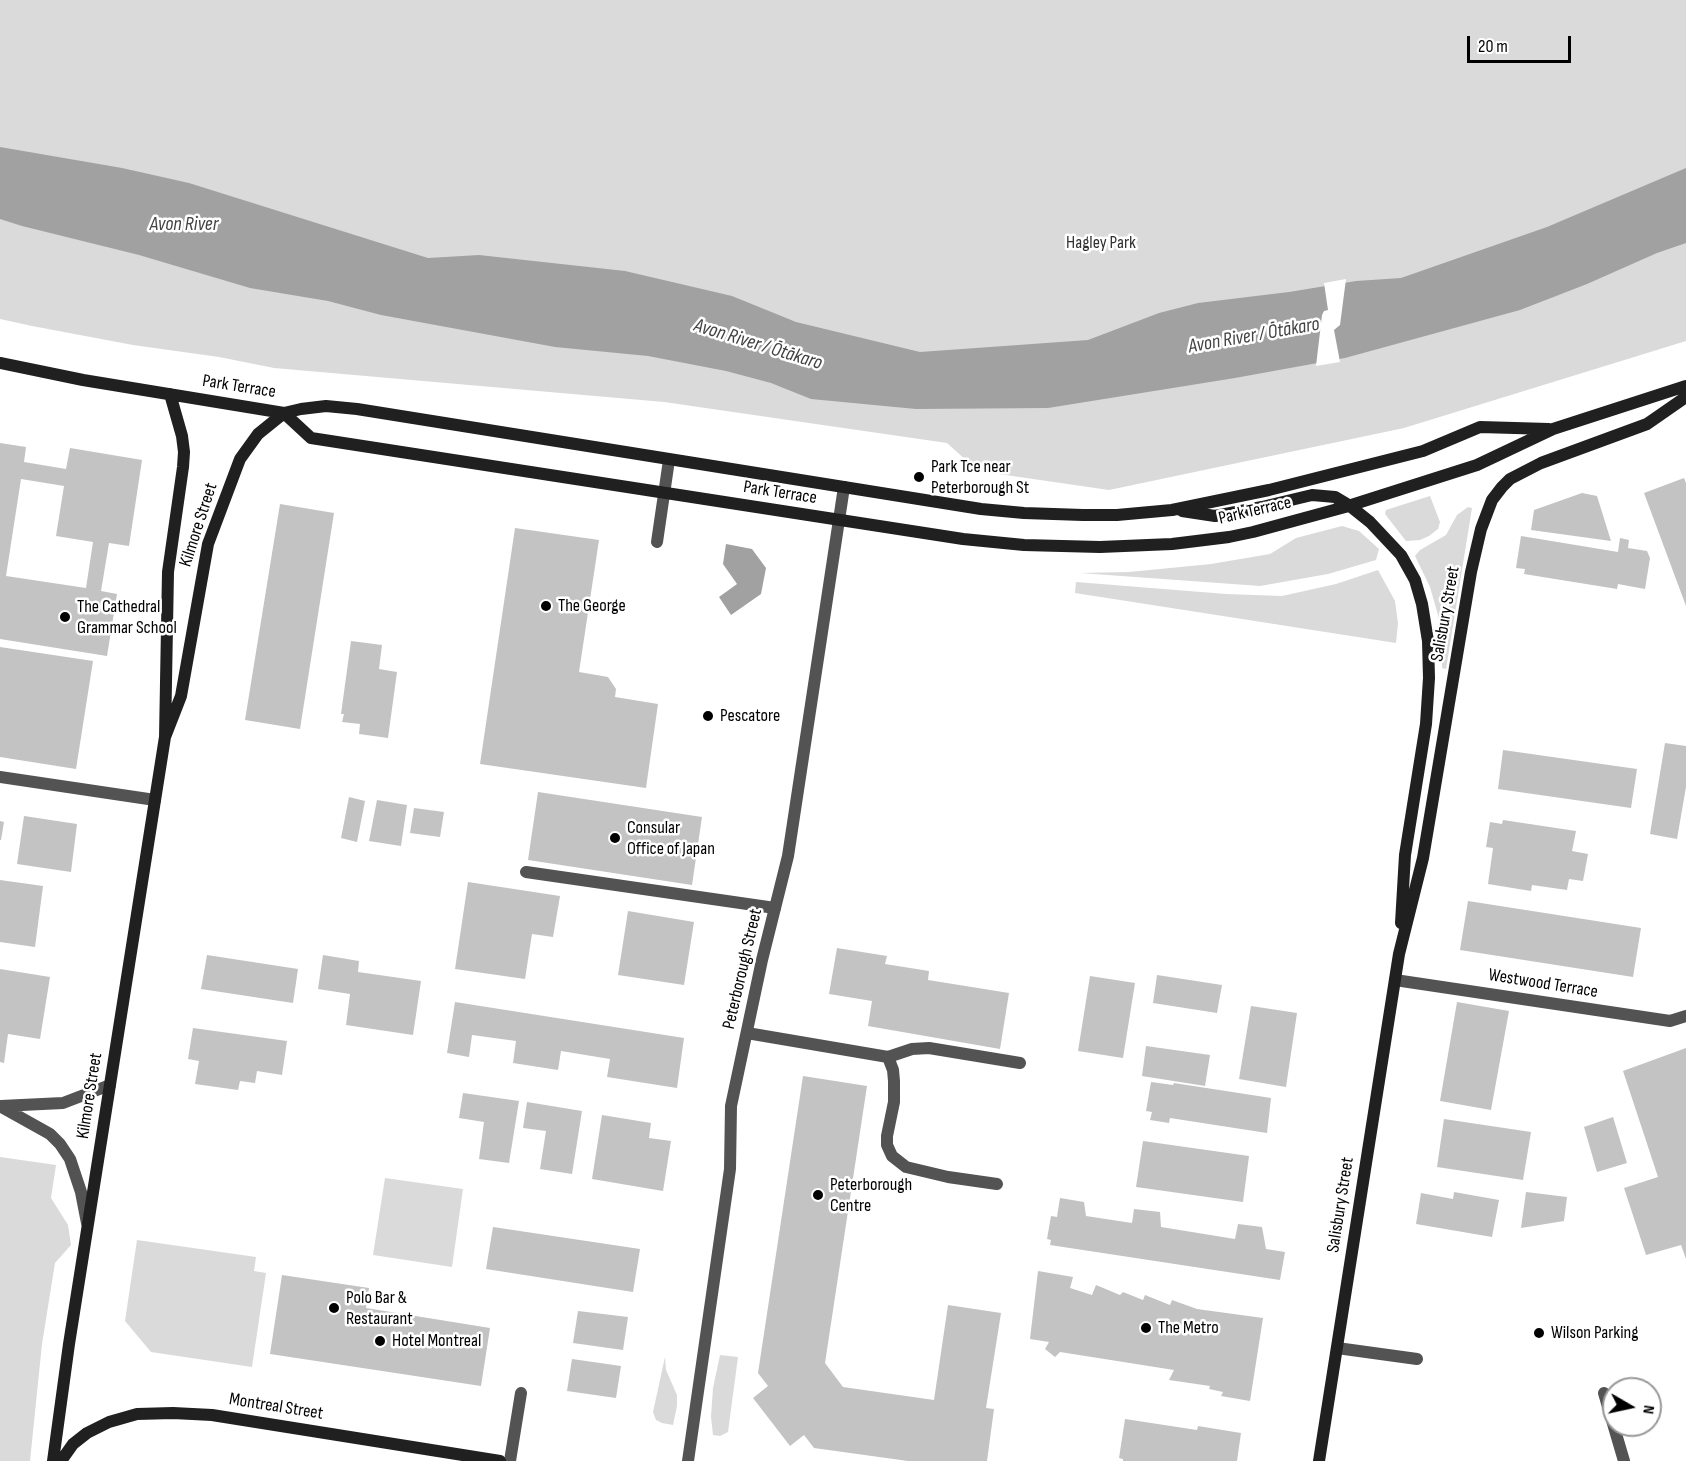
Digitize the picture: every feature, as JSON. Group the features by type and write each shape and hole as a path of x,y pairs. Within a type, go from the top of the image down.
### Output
{"street":[{"name":"Park Terrace","path":"0,363 83,380 284,413 311,438 663,494 1000,543 1100,547 1172,544 1229,537 1350,506 1477,465 1553,429 1686,386"},
{"name":"Kilmore Street","path":"53,1461 165,737 168,572 184,452 182,436 170,394"},
{"name":"Salisbury Street","path":"1399,954 1423,858 1471,572 1481,529 1492,500 1502,487 1521,472 1647,424 1686,397"},
{"name":"Kilmore Street","path":"165,737 181,696 201,573 208,544 240,459 258,434 284,413 326,406 357,409"},
{"name":"Park Terrace","path":"357,409 981,509 1024,513 1117,515 1172,510 1269,490 1423,451 1480,427 1553,429"},
{"path":"657,542 669,460"},
{"name":"Peterborough Street","path":"688,1461 730,1169 731,1106 762,960 788,856 844,487"},
{"name":"Salisbury Street","path":"1172,510 1215,516 1312,495 1335,497 1370,522 1401,555 1415,580 1422,604 1428,641 1429,678 1425,724 1405,855 1399,954 1319,1461"},
{"path":"0,777 155,800"},
{"path":"526,872 775,908"},
{"name":"Westwood Terrace","path":"1395,980 1670,1021 1686,1016"},
{"path":"747,1033 888,1057 912,1049 929,1048 1020,1063"},
{"path":"888,1057 894,1081 894,1102 887,1136 892,1156 906,1167 948,1177 997,1184"},
{"path":"0,1106 63,1103 110,1084"},
{"path":"0,1106 50,1134 60,1144 70,1159 81,1192 88,1228"},
{"path":"1337,1348 1417,1359"},
{"path":"510,1461 521,1393"},
{"name":"Montreal Street","path":"61,1461 80,1438 109,1422 137,1414 173,1413 212,1415 500,1461"},
{"path":"1617,1437 1624,1461"}],"green space":[{"name":"Hagley Park","path":"0,0 1686,0 1686,341 1404,428 1109,490 978,471 947,443 664,402 274,368 32,326 0,319"},
{"path":"1430,496 1440,522 1438,529 1420,540 1406,541 1385,514 1386,510"},
{"path":"1468,507 1472,508 1446,669 1442,668 1442,641 1438,615 1430,587 1415,556 1420,550 1446,535 1457,515"},
{"path":"1342,526 1359,531 1379,549 1376,560 1328,574 1260,586 1080,573 1129,572 1211,564 1270,554 1296,538"},
{"path":"1378,570 1395,601 1398,623 1396,643 1075,593 1076,582 1226,594 1282,596 1336,584"},
{"path":"0,1157 56,1165 51,1198 68,1225 71,1245 55,1263 42,1344 30,1461 0,1461"},
{"path":"385,1178 463,1189 452,1267 373,1255"},
{"path":"137,1240 256,1257 254,1271 266,1273 252,1367 151,1352 125,1321"},
{"path":"720,1355 738,1357 728,1432 720,1436 713,1435 711,1417 713,1388"},
{"path":"665,1357 666,1370 677,1395 673,1425 656,1420 653,1412"}],"water":[{"name":"Avon River","path":"0,147 122,168 189,183 428,258 479,255 625,271 732,296 796,322 920,352 1088,340 1159,313 1198,303 1356,281 1401,278 1547,227 1686,168 1686,243 1520,310 1345,358 1048,408 916,409 811,399 771,383 726,371 648,356 555,347 381,315 328,301 250,288 139,255 22,226 0,219"},
{"path":"726,544 752,549 766,568 761,594 731,615 719,597 737,584 723,564"}],"pier":[{"path":"1346,279 1340,325 1334,330 1340,362 1316,366 1322,315 1328,310 1324,283"}],"building":[{"path":"0,443 26,447 24,462 66,469 70,448 142,460 129,546 109,543 101,591 117,594 107,656 0,639","holes":["21,479 64,486 56,536 93,542 86,588 6,576"]},
{"path":"1684,478 1686,483 1686,606 1644,493"},
{"path":"1582,493 1597,496 1611,541 1531,530 1534,510"},
{"path":"280,504 334,513 300,729 245,720"},
{"name":"The George","path":"515,528 599,540 579,672 608,677 616,689 615,697 658,704 646,788 480,764"},
{"path":"1521,536 1618,552 1620,538 1629,540 1628,548 1647,551 1650,558 1645,589 1618,584 1617,589 1524,574 1525,569 1516,568"},
{"path":"351,641 382,645 379,669 397,672 388,738 359,734 360,724 342,722 344,714 341,714"},
{"path":"0,647 93,661 76,769 0,757"},
{"path":"1665,743 1686,746 1686,787 1677,839 1650,834"},
{"path":"1503,750 1637,769 1631,808 1498,789"},
{"name":"Consular Office of Japan","path":"538,792 702,817 692,885 528,860"},
{"path":"349,797 365,801 357,842 341,838"},
{"path":"377,800 407,805 401,846 369,841"},
{"path":"414,808 444,812 440,837 410,833"},
{"path":"24,816 77,824 71,872 17,864"},
{"path":"1503,820 1576,831 1572,851 1588,854 1583,881 1569,879 1567,890 1532,885 1531,891 1488,884 1493,848 1486,847 1490,822 1502,824"},
{"path":"0,821 4,822 1,840 0,840"},
{"path":"0,880 43,886 35,947 0,942"},
{"path":"468,882 560,896 553,937 532,934 525,979 455,969"},
{"path":"1468,901 1641,928 1633,977 1460,950"},
{"path":"628,911 694,922 684,985 618,975"},
{"path":"837,948 887,956 885,964 929,971 928,980 1009,993 1000,1049 868,1026 872,1001 829,994"},
{"path":"207,955 298,969 293,1003 201,989"},
{"path":"323,955 359,961 358,972 421,981 413,1035 346,1025 350,994 318,989"},
{"path":"0,969 50,977 40,1039 8,1034 4,1063 0,1062"},
{"path":"1157,975 1222,985 1217,1013 1153,1003"},
{"path":"1090,976 1135,983 1123,1058 1078,1051"},
{"path":"455,1002 684,1038 677,1088 607,1077 610,1059 561,1051 558,1070 513,1063 516,1041 472,1035 469,1057 447,1053"},
{"path":"1457,1002 1509,1011 1491,1110 1440,1101"},
{"path":"1251,1006 1297,1013 1286,1087 1239,1079"},
{"path":"193,1028 287,1041 282,1075 257,1071 255,1083 240,1081 238,1090 195,1084 199,1061 188,1059"},
{"path":"1146,1046 1210,1055 1205,1086 1142,1076"},
{"path":"1686,1048 1686,1259 1681,1245 1646,1255 1624,1188 1658,1177 1623,1071"},
{"name":"Peterborough Centre","path":"803,1076 867,1086 825,1363 843,1387 934,1400 948,1305 1001,1313 986,1408 994,1409 987,1461 908,1461 814,1448 804,1435 790,1446 753,1398 768,1386 758,1373"},
{"path":"1151,1082 1173,1085 1174,1083 1271,1098 1267,1133 1170,1118 1169,1123 1150,1120 1152,1112 1146,1111"},
{"path":"463,1093 519,1101 509,1163 479,1159 484,1122 459,1118"},
{"path":"527,1102 582,1111 572,1174 540,1169 546,1131 523,1128"},
{"path":"602,1115 651,1123 649,1138 671,1141 663,1191 592,1179"},
{"path":"1613,1117 1627,1163 1597,1172 1584,1127"},
{"path":"1444,1119 1531,1132 1523,1180 1437,1167"},
{"path":"1143,1141 1249,1156 1243,1202 1136,1187"},
{"path":"1454,1192 1499,1200 1492,1237 1416,1224 1421,1193 1453,1199"},
{"path":"1526,1192 1567,1197 1564,1221 1521,1228"},
{"path":"1060,1198 1084,1202 1086,1216 1132,1223 1134,1209 1160,1212 1161,1227 1235,1239 1238,1224 1262,1227 1266,1249 1285,1252 1280,1280 1050,1245 1051,1240 1047,1239 1051,1216 1057,1217"},
{"path":"493,1227 640,1249 633,1292 486,1269"},
{"name":"The Metro","path":"1038,1271 1073,1277 1070,1288 1092,1295 1096,1285 1120,1295 1123,1292 1143,1300 1145,1295 1170,1305 1172,1300 1197,1309 1263,1318 1250,1401 1221,1396 1223,1392 1209,1389 1210,1386 1169,1380 1174,1370 1060,1352 1055,1357 1045,1349 1049,1342 1030,1339"},
{"name":"Hotel Montreal","path":"282,1275 369,1288 366,1308 490,1328 481,1386 270,1354"},
{"path":"578,1311 628,1317 623,1350 573,1343"},
{"path":"572,1359 621,1366 616,1398 567,1391"},
{"path":"1125,1419 1197,1430 1198,1426 1241,1433 1237,1461 1123,1461 1119,1458"}],"place":[{"name":"Park Tce near Peterborough St","path":"919,477"},
{"name":"The George","path":"546,606"},
{"name":"The Cathedral Grammar School","path":"65,617"},
{"name":"Pescatore","path":"708,716"},
{"name":"Consular Office of Japan","path":"615,838"},
{"name":"Peterborough Centre","path":"818,1195"},
{"name":"Polo Bar & Restaurant","path":"334,1308"},
{"name":"The Metro","path":"1146,1328"},
{"name":"Wilson Parking","path":"1539,1333"},
{"name":"Hotel Montreal","path":"380,1341"}],"water label":[{"name":"Avon River / Ōtākaro","path":"1254,336"},
{"name":"Avon River / Ōtākaro","path":"758,345"}]}
